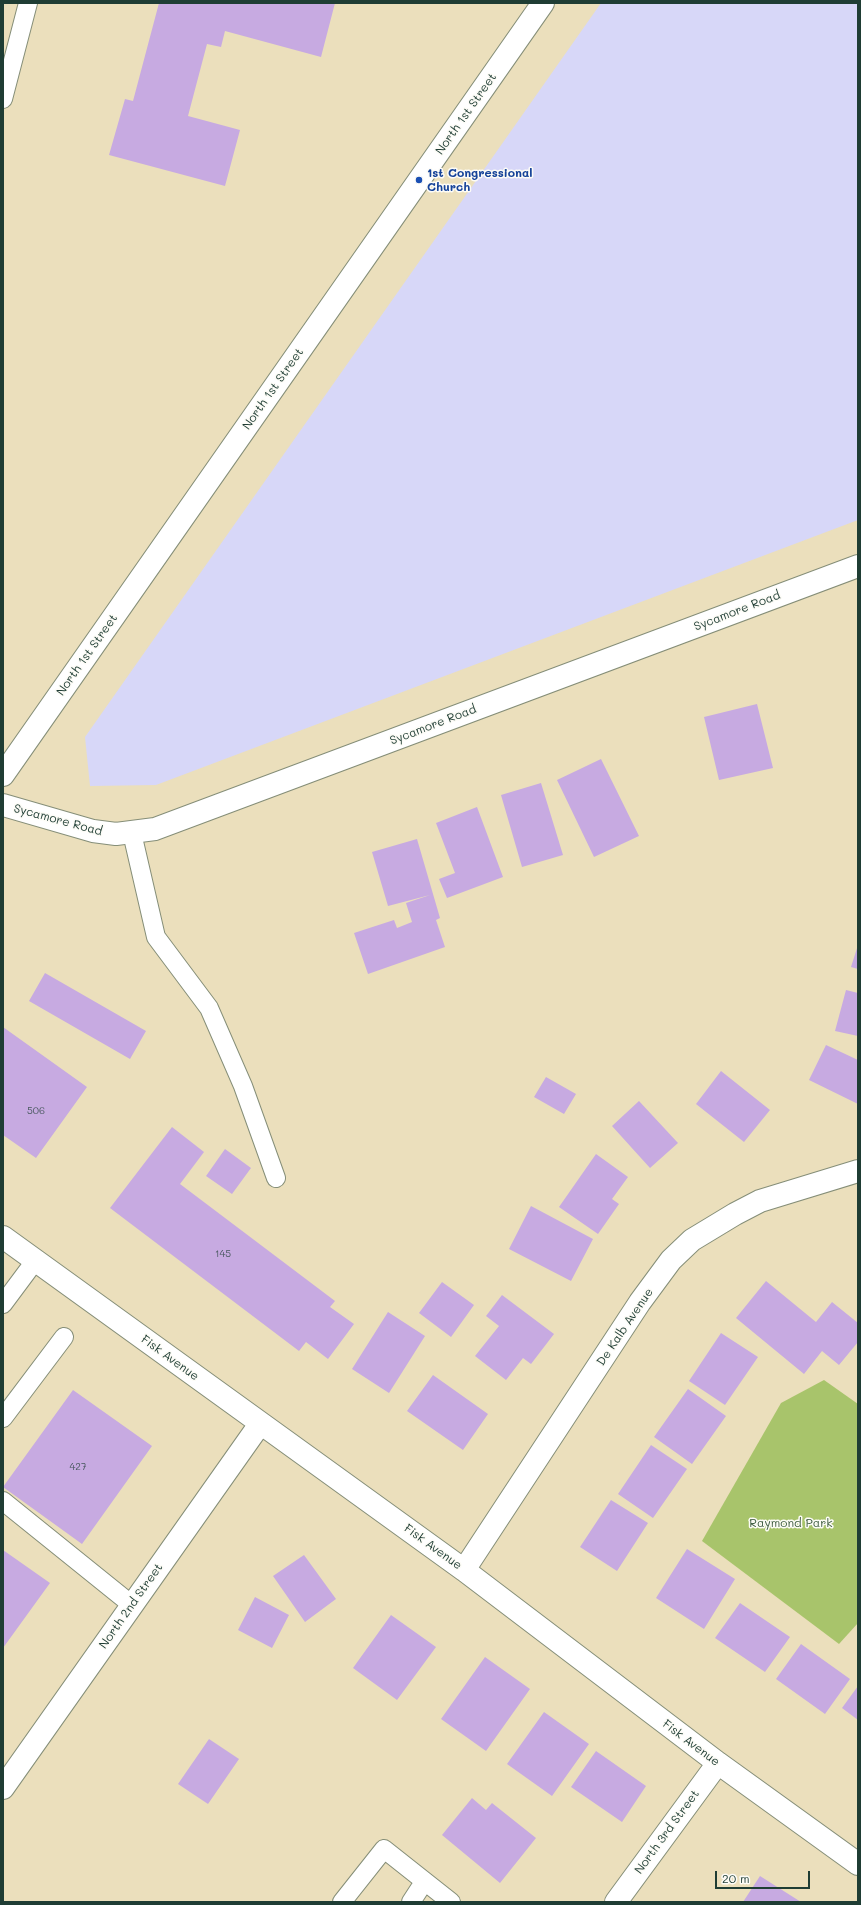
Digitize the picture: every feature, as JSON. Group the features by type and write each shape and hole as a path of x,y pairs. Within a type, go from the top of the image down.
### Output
{"street":[{"name":"North 1st Street","path":"3,775 543,3"},
{"name":"Sycamore Road","path":"3,805 93,831 116,834 132,834 155,829 858,566"},
{"name":"De Kalb Avenue","path":"464,1570 640,1302 671,1260 692,1240 760,1201 858,1171"},
{"name":"Fisk Avenue","path":"3,1237 464,1570 718,1763 858,1864"},
{"name":"North 2nd Street","path":"3,1788 260,1424"},
{"name":"North 3rd Street","path":"616,1902 718,1763"}],"lane":[{"path":"3,99 28,3"},
{"path":"132,834 156,937 210,1008 244,1086 276,1178"},
{"path":"3,1304 35,1261"},
{"path":"3,1418 64,1337"},
{"path":"3,1501 132,1605"},
{"path":"342,1902 384,1849 424,1882 452,1902"},
{"path":"411,1902 424,1882"}],"shaded area":[{"path":"601,3 858,3 858,520 156,785 90,786 85,737"}],"green space":[{"name":"Raymond Park","path":"824,1380 858,1404 858,1623 839,1644 702,1541 781,1403"}],"building":[{"path":"159,3 335,3 321,57 225,31 221,47 207,44 188,116 240,130 225,186 109,155 125,99 133,101"},
{"path":"757,704 773,768 719,780 704,717"},
{"path":"601,759 639,836 594,857 557,780"},
{"path":"541,783 563,855 522,867 501,795"},
{"path":"477,807 503,877 447,898 439,879 455,873 436,823"},
{"path":"417,839 440,918 436,920 445,947 368,974 354,933 394,920 397,928 412,922 406,903 430,895 388,906 372,852"},
{"path":"858,945 858,969 851,967"},
{"path":"45,973 146,1031 130,1059 29,1001"},
{"path":"846,990 858,993 858,1036 835,1031"},
{"path":"3,1027 87,1087 36,1158 3,1135"},
{"path":"826,1045 858,1060 858,1104 809,1080"},
{"path":"721,1071 770,1110 744,1142 696,1104"},
{"path":"546,1077 576,1094 564,1114 534,1097"},
{"path":"639,1101 678,1143 650,1168 612,1126"},
{"path":"172,1127 204,1152 180,1184 335,1301 330,1307 354,1324 328,1359 306,1342 299,1351 110,1208"},
{"path":"225,1149 251,1168 232,1194 206,1176"},
{"path":"596,1154 628,1177 612,1199 619,1204 598,1234 559,1207"},
{"path":"531,1206 593,1239 571,1281 509,1249"},
{"path":"766,1281 816,1322 832,1302 858,1323 858,1342 839,1365 822,1351 804,1374 736,1318"},
{"path":"442,1282 474,1305 451,1337 419,1313"},
{"path":"502,1295 554,1334 531,1364 523,1358 506,1380 475,1356 499,1326 486,1316"},
{"path":"388,1312 425,1336 389,1393 352,1369"},
{"path":"721,1333 758,1357 725,1405 689,1381"},
{"path":"433,1375 488,1414 463,1450 407,1411"},
{"path":"688,1389 726,1416 692,1464 654,1437"},
{"path":"73,1390 152,1446 82,1544 3,1487"},
{"path":"651,1445 687,1469 653,1518 618,1494"},
{"path":"611,1500 648,1523 617,1571 580,1547"},
{"path":"687,1549 735,1579 704,1629 656,1598"},
{"path":"3,1550 50,1583 3,1648"},
{"path":"304,1555 336,1599 305,1622 273,1576"},
{"path":"255,1597 289,1615 272,1648 238,1630"},
{"path":"740,1603 790,1637 765,1672 715,1638"},
{"path":"391,1615 436,1647 397,1700 353,1668"},
{"path":"801,1644 850,1679 825,1714 776,1679"},
{"path":"485,1657 530,1689 486,1751 441,1719"},
{"path":"858,1686 858,1720 842,1708"},
{"path":"544,1712 589,1744 552,1796 507,1764"},
{"path":"209,1739 239,1759 208,1804 178,1784"},
{"path":"596,1751 646,1786 622,1822 571,1787"},
{"path":"472,1798 486,1810 492,1803 536,1838 500,1883 442,1835"},
{"path":"760,1876 801,1902 743,1902"}],"place":[{"name":"1st Congressional Church","path":"419,180"}]}
